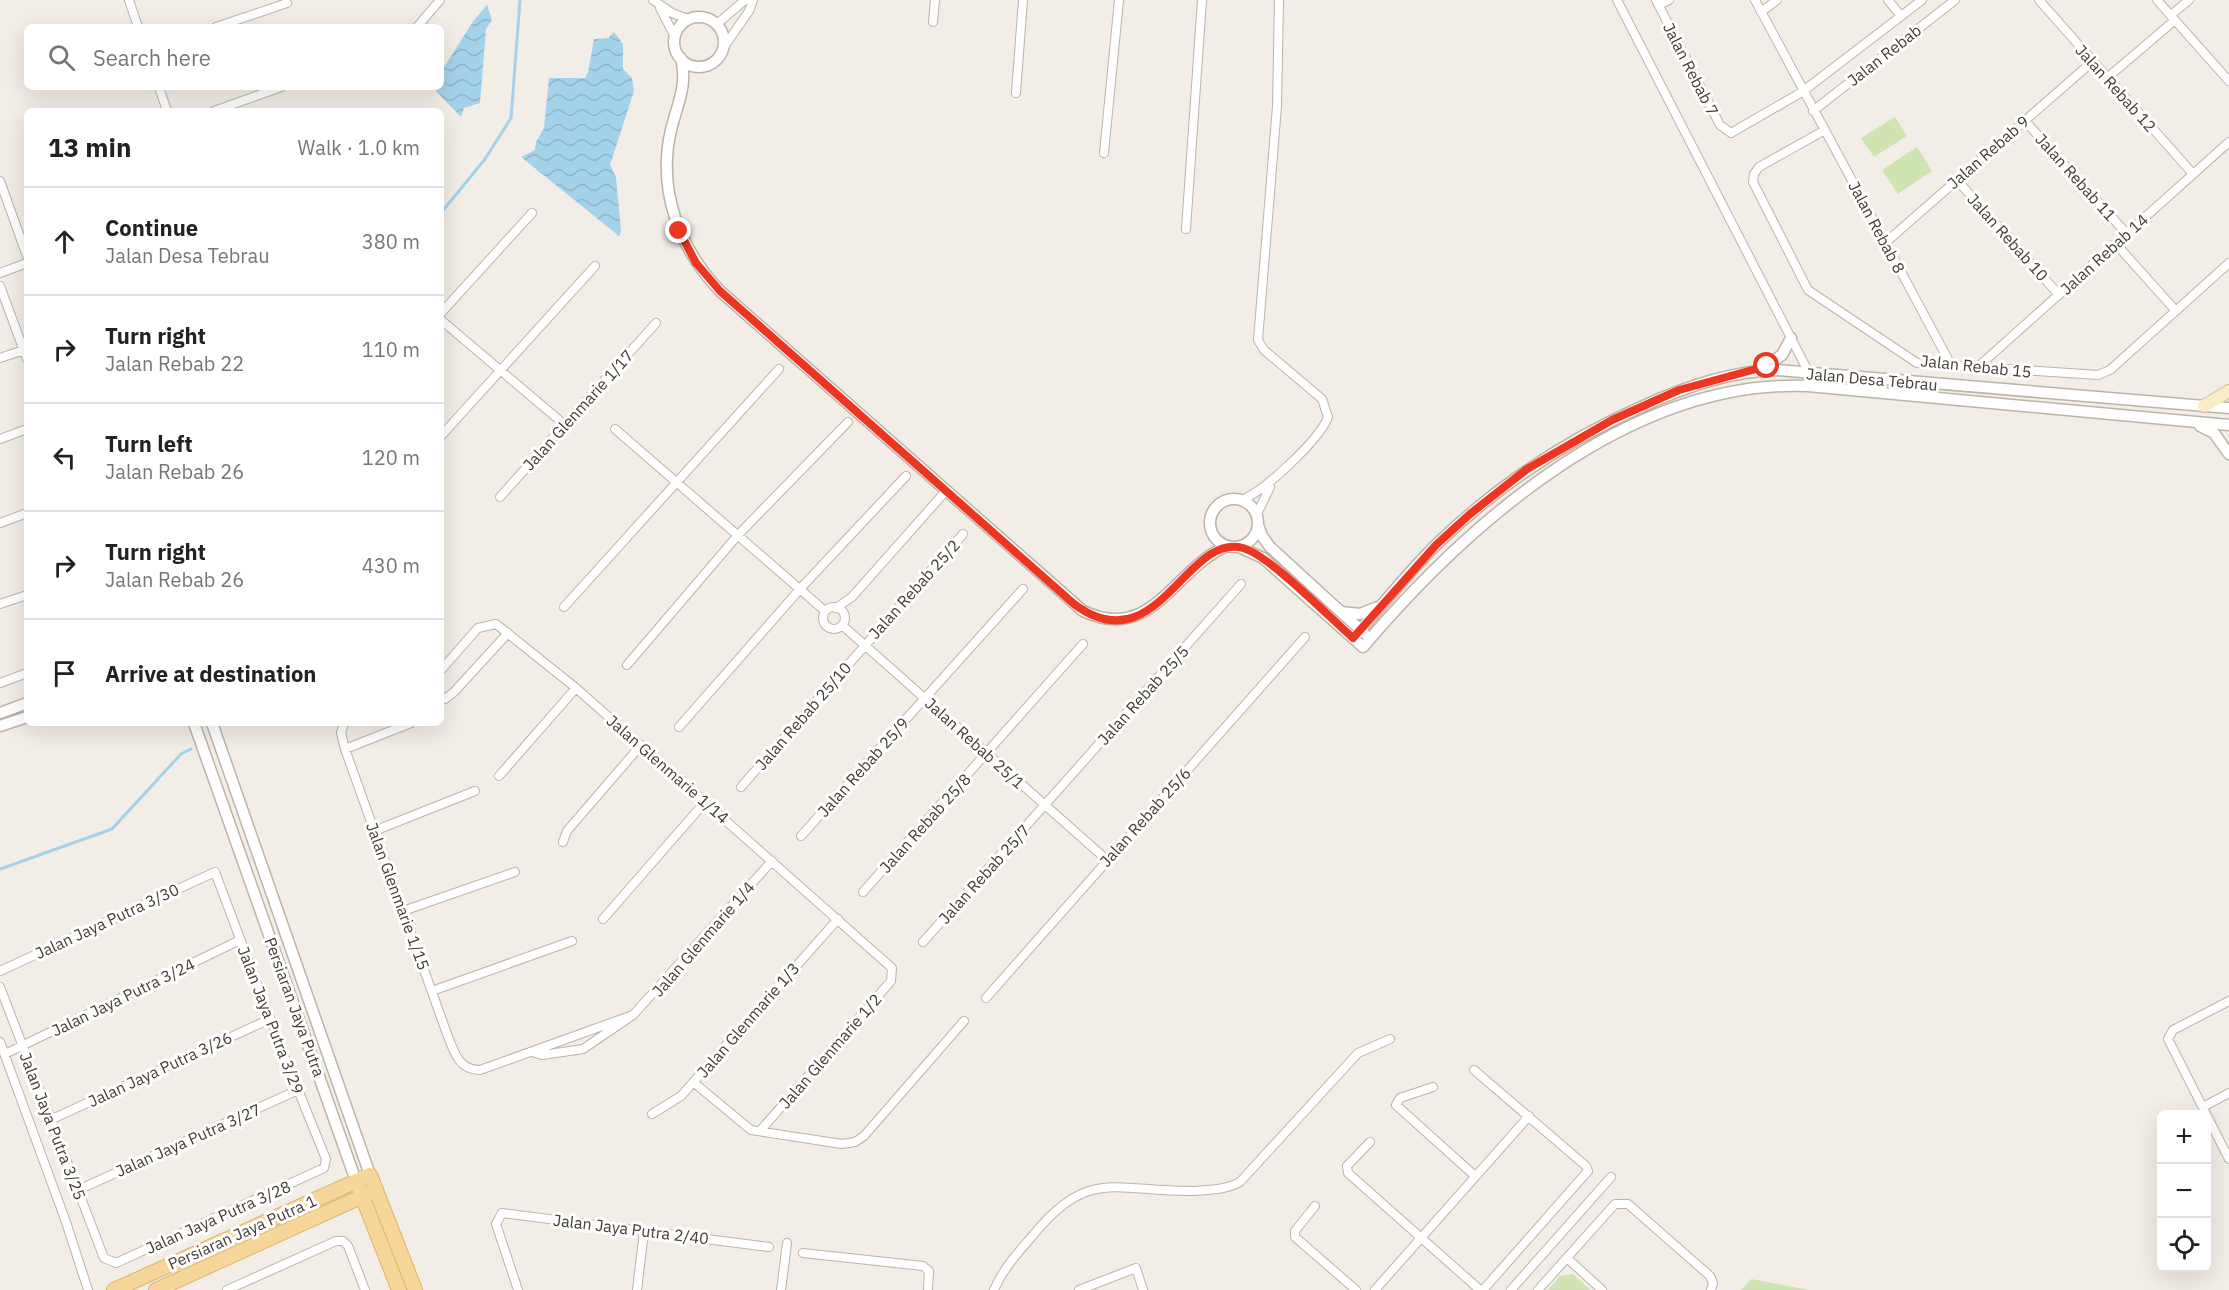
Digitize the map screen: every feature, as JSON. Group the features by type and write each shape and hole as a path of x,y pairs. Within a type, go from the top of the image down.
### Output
{"main road":[{"path":"2204,406 2229,391"},
{"name":"Persiaran Jaya Putra 1","path":"114,1290 370,1175"},
{"name":"Persiaran Jaya Putra","path":"370,1175 415,1290"},
{"name":"Persiaran Jaya Putra","path":"356,1181 399,1290"},
{"name":"Persiaran Jaya Putra 1","path":"156,1290 376,1190"}],"street":[{"path":"129,0 137,24"},
{"path":"420,24 440,0"},
{"path":"717,24 745,0"},
{"path":"680,103 690,81 702,66 716,60 744,20 753,0"},
{"path":"933,22 935,0"},
{"path":"1016,93 1023,0"},
{"path":"1104,153 1119,0"},
{"path":"1186,229 1202,0"},
{"path":"1239,547 1250,541 1262,499 1280,474 1322,428 1328,412 1322,399 1264,350 1258,340 1277,106 1279,0"},
{"path":"1617,0 1708,171 1809,373 1808,386"},
{"path":"1658,3 1668,0"},
{"name":"Jalan Rebab 8","path":"1755,0 1802,92 1825,130 1950,363"},
{"path":"1761,12 1777,0"},
{"path":"1888,0 1901,16"},
{"path":"1802,92 1922,0"},
{"name":"Jalan Rebab","path":"1813,111 1955,0"},
{"name":"Jalan Rebab 12","path":"2039,0 2193,174"},
{"path":"2157,0 2229,81"},
{"path":"2107,78 2173,18 2189,0"},
{"path":"655,1 688,19"},
{"path":"655,1 668,19 675,37 675,48 681,58 688,64 702,66"},
{"path":"225,24 287,3"},
{"name":"Jalan Rebab 7","path":"1658,3 1720,125 1731,133 1802,92"},
{"path":"675,37 681,25 688,19 704,17 717,24 722,32 724,47"},
{"path":"681,58 685,80 667,155 669,194 679,231 696,263 720,291 945,492 1074,604 1093,616 1113,619 1143,613 1160,602 1210,554 1227,546"},
{"name":"Jalan Rebab 9","path":"1885,243 2092,62"},
{"path":"160,90 166,108"},
{"path":"222,108 273,90"},
{"name":"Jalan Rebab 11","path":"2025,121 2127,234"},
{"name":"Jalan Rebab 15","path":"1825,130 1759,167 1754,174 1753,182 1808,290 1917,363 1950,363 2047,373 2098,375 2110,370 2229,263"},
{"name":"Jalan Rebab 14","path":"1979,366 2229,142"},
{"name":"Jalan Rebab 10","path":"1957,180 2059,295"},
{"path":"0,181 24,248"},
{"path":"444,310 532,213"},
{"path":"2116,243 2176,311"},
{"path":"0,273 24,264"},
{"path":"444,433 595,266"},
{"path":"0,286 24,350 0,358"},
{"path":"444,323 565,424"},
{"name":"Jalan Glenmarie 1/17","path":"500,497 656,323"},
{"path":"1758,370 1782,355 1791,338"},
{"path":"564,607 779,369"},
{"name":"Jalan Desa Tebrau","path":"2229,408 1758,370 1679,390 1612,420 1527,469 1470,514 1436,545 1353,638 1363,647 1447,555 1481,524 1535,483 1619,433 1686,404 1761,386 1808,386 2229,425"},
{"path":"627,665 738,535 848,422"},
{"path":"2189,423 2214,433 2229,453"},
{"path":"615,429 825,611"},
{"path":"0,439 24,430"},
{"path":"1280,474 1255,495 1241,500 1225,501 1216,507 1210,522 1212,533 1218,541 1227,546 1239,547 1263,558 1353,638"},
{"path":"679,727 800,589 906,476"},
{"path":"825,611 836,608 852,597 945,492"},
{"path":"1241,500 1250,505 1258,519 1262,536 1270,547 1371,638"},
{"path":"0,523 24,514"},
{"path":"1192,570 1212,533"},
{"name":"Jalan Rebab 25/2","path":"865,645 963,534"},
{"name":"Jalan Rebab 25/5","path":"1044,806 1241,584"},
{"name":"Jalan Rebab 25/9","path":"801,836 1023,589"},
{"path":"0,604 24,596"},
{"path":"825,611 823,618 828,628 836,629 842,625 852,597"},
{"path":"1341,611 1360,614 1384,603"},
{"path":"836,608 844,615"},
{"name":"Jalan Glenmarie 1/14","path":"444,665 484,625 496,624 576,688 892,968"},
{"name":"Jalan Rebab 25/1","path":"842,625 1107,860"},
{"path":"445,699 508,633"},
{"name":"Jalan Rebab 25/6","path":"986,998 1305,637"},
{"name":"Jalan Rebab 25/8","path":"862,892 1083,644"},
{"name":"Jalan Rebab 25/10","path":"741,787 865,645"},
{"path":"0,683 24,674"},
{"path":"499,776 576,688"},
{"path":"0,713 24,704"},
{"path":"0,726 24,718"},
{"name":"Persiaran Jaya Putra","path":"195,726 356,1181"},
{"name":"Persiaran Jaya Putra","path":"213,726 279,908 370,1175"},
{"name":"Jalan Glenmarie 1/15","path":"343,726 341,733 345,749 456,1056 464,1066 480,1070 532,1052"},
{"path":"345,749 403,726"},
{"path":"563,842 567,831 641,746"},
{"path":"375,831 475,791"},
{"path":"603,919 705,802"},
{"name":"Jalan Rebab 25/7","path":"923,942 1044,806"},
{"name":"Jalan Glenmarie 1/4","path":"633,1015 772,861"},
{"name":"Jalan Jaya Putra 3/29","path":"215,872 326,1159 324,1168"},
{"name":"Jalan Jaya Putra 3/30","path":"0,970 215,872"},
{"path":"403,911 515,872"},
{"name":"Jalan Glenmarie 1/3","path":"652,1114 681,1096 838,918"},
{"name":"Jalan Jaya Putra 3/24","path":"5,1054 240,940"},
{"path":"432,991 572,941"},
{"name":"Jalan Glenmarie 1/2","path":"760,1131 891,981 892,968"},
{"name":"Jalan Jaya Putra 3/25","path":"0,987 104,1258 111,1262"},
{"path":"2229,1001 2173,1030 2168,1039 2229,1159"},
{"path":"532,1052 542,1056 583,1048 633,1015"},
{"path":"532,1052 633,1015"},
{"name":"Jalan Jaya Putra 3/26","path":"50,1120 270,1019"},
{"path":"693,1082 744,1125 760,1131 849,1144 864,1136 964,1021"},
{"path":"994,1290 1003,1271 1047,1218 1067,1199 1079,1193 1092,1188 1124,1187 1211,1190 1229,1188 1240,1182 1358,1053 1390,1039"},
{"name":"Jalan Jaya Putra 3/25","path":"0,1042 87,1290"},
{"path":"1370,1142 1347,1166 1347,1173 1482,1290 1588,1171 1586,1166 1474,1070"},
{"path":"1433,1088 1400,1098 1396,1105 1475,1176"},
{"name":"Jalan Jaya Putra 3/27","path":"78,1190 298,1090"},
{"path":"2203,1107 2229,1093"},
{"path":"1375,1290 1529,1116"},
{"name":"Jalan Jaya Putra 3/28","path":"111,1262 116,1263 324,1168"},
{"path":"1511,1290 1611,1177"},
{"path":"1538,1290 1615,1204 1628,1204 1710,1276 1713,1283 1711,1290"},
{"path":"1315,1206 1295,1231 1295,1237 1356,1290"},
{"name":"Jalan Jaya Putra 2/40","path":"518,1290 496,1220 502,1213 769,1247"},
{"path":"637,1290 644,1231"},
{"path":"227,1290 336,1241 343,1241 348,1246 365,1290"},
{"path":"782,1290 787,1243"},
{"path":"803,1252 923,1266 929,1271 928,1290"},
{"path":"1567,1258 1602,1290"},
{"path":"1079,1290 1136,1268 1143,1290"}],"green space":[{"path":"1895,117 1907,136 1874,157 1861,138"},
{"path":"1917,147 1932,171 1898,194 1882,170"},
{"path":"1573,1274 1590,1290 1548,1290 1560,1276"},
{"path":"1751,1279 1809,1290 1741,1290"}],"water":[{"path":"487,5 492,20 486,29 480,103 464,108 461,117 435,90 444,90 444,67 474,20"},
{"path":"614,32 623,44 623,69 632,78 634,91 610,165 616,177 621,231 619,236 521,157 535,150 536,142 544,128 549,78 585,78 594,39 608,38"}],"waterway":[{"path":"444,209 485,159 511,118 520,0"},
{"path":"0,869 112,829 181,754 191,749"}],"route":[{"path":"679,231 696,263 720,291 1074,604 1093,616 1103,618 1134,616 1153,608 1210,554 1227,546 1256,552 1353,638 1436,545 1470,514 1527,469 1612,420 1679,390 1767,366"}]}
